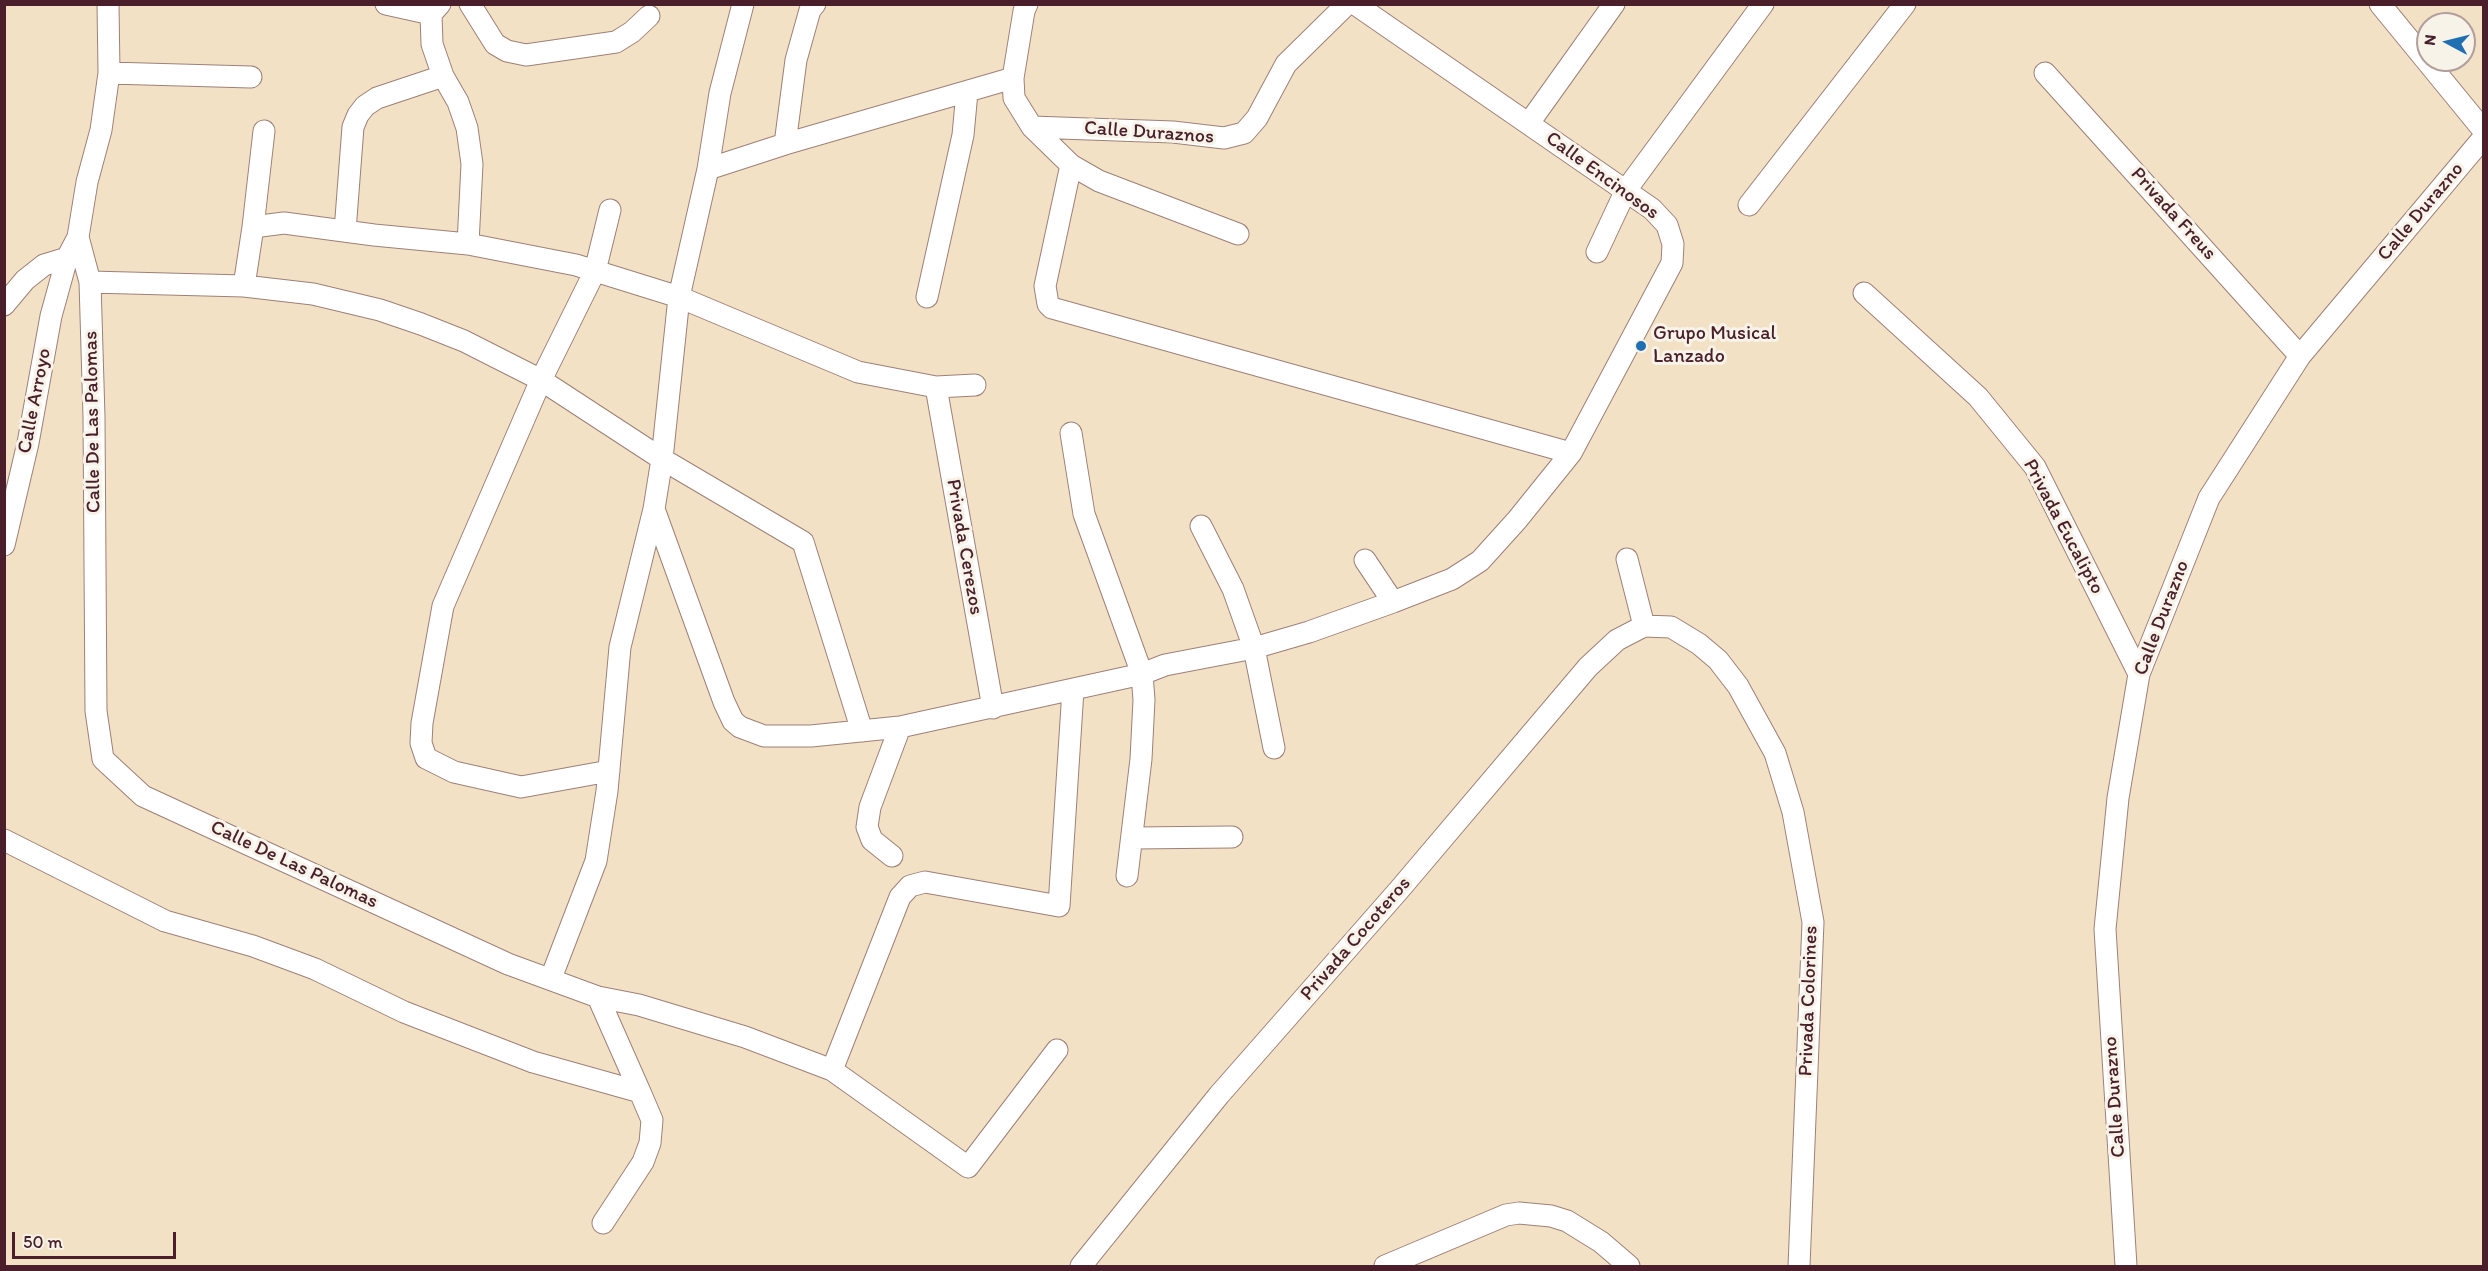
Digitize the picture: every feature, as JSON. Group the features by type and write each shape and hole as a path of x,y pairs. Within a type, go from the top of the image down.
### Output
{"street":[{"path":"78,237 87,182 101,130 109,73 108,4"},
{"path":"386,4 435,9 432,44 443,76 458,102 469,137 472,164 468,244"},
{"path":"470,4 495,44 507,51 526,55 616,42 632,32 649,16"},
{"path":"551,978 596,861 609,771 620,647 654,509 662,459 679,297 708,169 720,93 743,4"},
{"path":"785,144 796,60 810,10 815,4"},
{"name":"Calle Duraznos","path":"1032,126 1173,132 1224,138 1244,133 1257,118 1286,64 1347,4"},
{"name":"Calle Encinosos","path":"654,509 724,702 734,721 747,731 764,736 811,736 900,727 1142,674 1165,665 1254,648 1309,632 1393,602 1452,579 1480,561 1517,520 1571,453 1672,263 1674,244 1667,225 1652,208 1355,4"},
{"path":"1528,123 1614,4"},
{"path":"1597,252 1626,190 1762,4"},
{"path":"1749,205 1905,4"},
{"path":"2380,4 2484,131"},
{"path":"1019,6 1012,78 1014,98 1023,116 1032,126 1071,165 1099,181 1238,234"},
{"path":"109,73 251,77"},
{"name":"Privada Freus","path":"2045,73 2300,356"},
{"path":"345,231 353,127 358,115 365,105 377,98 443,76"},
{"path":"708,169 785,144 1012,78"},
{"path":"927,297 963,135 967,92"},
{"path":"244,285 264,131"},
{"name":"Calle Durazno","path":"2126,1266 2105,929 2118,798 2139,674 2209,498 2300,356 2484,136"},
{"path":"1071,165 1045,286 1048,304 1059,312 1161,338 1571,453"},
{"path":"609,771 521,787 454,772 426,758 421,743 422,723 443,606 541,380 595,271 610,210"},
{"path":"253,227 284,223 468,244 595,271 679,297 858,372 936,387 975,384"},
{"name":"Calle Arroyo","path":"4,545 28,443 51,316 67,258 78,237"},
{"name":"Calle De Las Palomas","path":"78,237 90,282 94,417 96,711 103,759 143,796 508,964 598,997 639,1005 745,1037 832,1070 968,1167 1057,1050"},
{"path":"4,305 25,280 45,265 67,258"},
{"path":"90,282 244,285 313,294 390,314 464,341 541,380 662,459 803,543 862,731"},
{"name":"Privada Eucalipto","path":"1864,293 1978,397 2035,466 2139,674"},
{"name":"Privada Cerezos","path":"936,387 993,708"},
{"path":"1071,432 1084,514 1142,674 1144,700 1141,759 1127,876"},
{"path":"1201,526 1233,589 1254,648 1274,748"},
{"path":"1626,559 1644,626"},
{"path":"1365,561 1393,602"},
{"name":"Privada Cocoteros","path":"1081,1266 1219,1095 1400,890 1588,667 1617,640 1644,626"},
{"name":"Privada Colorines","path":"1644,626 1671,627 1699,644 1738,686 1775,753 1793,812 1813,922 1799,1266"},
{"path":"832,1070 900,897 910,886 925,882 1059,906 1073,690"},
{"path":"892,856 872,840 867,827 870,807 900,727"},
{"path":"1132,838 1232,837"},
{"path":"4,840 165,921 253,945 315,969 404,1012 533,1062 640,1092"},
{"path":"598,997 652,1120 650,1143 643,1162 603,1223"},
{"path":"1385,1266 1506,1215 1519,1213 1542,1215 1567,1221 1601,1242 1629,1266"}],"place":[{"name":"Grupo Musical Lanzado","path":"1641,346"}]}
